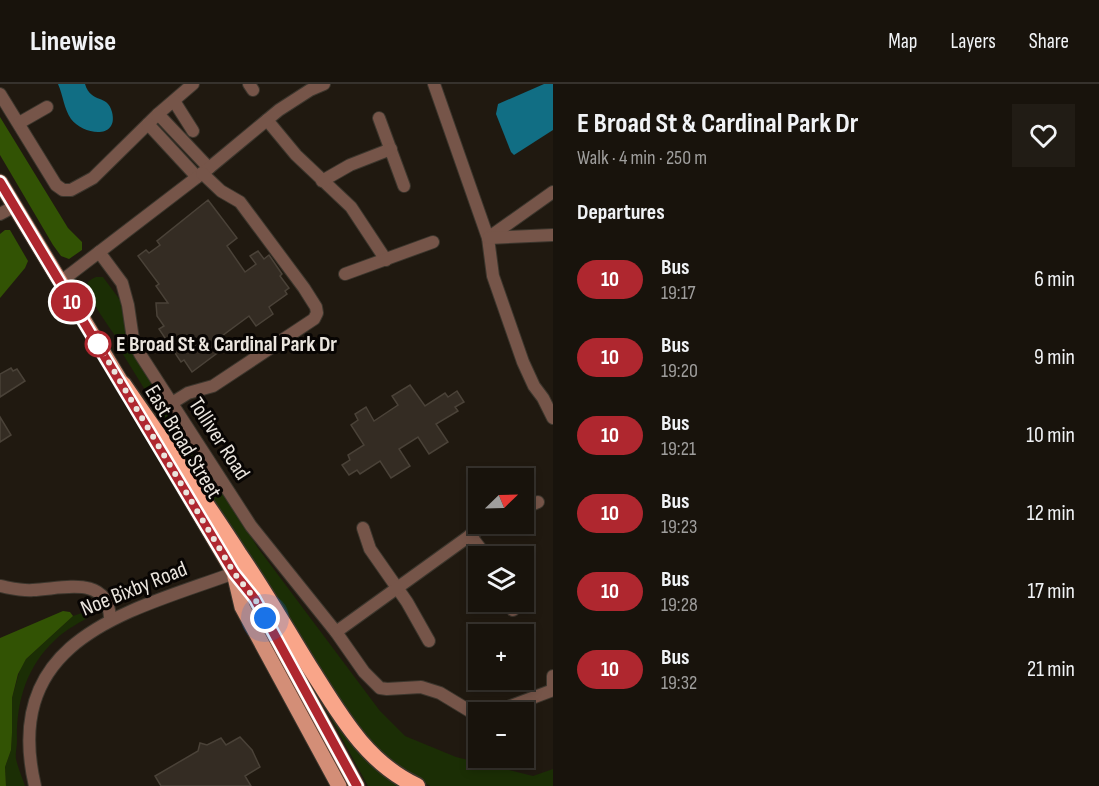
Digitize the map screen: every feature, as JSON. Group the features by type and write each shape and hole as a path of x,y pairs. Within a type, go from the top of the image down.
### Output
{"highway":[{"path":"123,384 240,554 353,734 391,771 417,786"}],"main road":[{"name":"East Broad Street","path":"0,182 123,384 234,573 255,599 357,786"},
{"name":"East Broad Street","path":"234,573 242,606 339,786"}],"street":[{"path":"0,94 51,179 63,190 71,190 93,178 158,114 193,84"},
{"path":"60,282 203,173 267,120 310,90 324,84"},
{"path":"434,84 488,238 493,276 523,362 553,418"},
{"path":"174,101 193,131"},
{"path":"19,123 47,107"},
{"path":"158,114 203,173"},
{"path":"379,118 404,186"},
{"path":"267,120 296,155 351,207 386,260"},
{"path":"148,124 221,191 240,202 304,288 318,313 314,319 213,386 188,393 172,403"},
{"path":"322,181 350,165 391,149"},
{"path":"488,238 553,192"},
{"path":"0,214 15,206"},
{"path":"488,238 553,235"},
{"path":"345,274 433,242"},
{"name":"Tolliver Road","path":"99,252 122,283 129,305 133,339 140,354 251,526 336,632 364,672 380,688 387,690 421,687 440,693 468,710"},
{"path":"534,504 538,502"},
{"path":"363,528 370,549 417,617 429,641"},
{"path":"336,632 470,535 478,546"},
{"name":"Noe Bixby Road","path":"35,786 26,762 22,725 30,691 37,676 57,651 85,629 110,617 234,573"},
{"path":"0,586 30,590 78,586 93,589 105,599 110,617"},
{"path":"521,702 553,690 553,676"}],"green space":[{"path":"0,117 68,228 82,242 82,250 69,259 61,256 53,245 0,155"},
{"path":"5,230 10,230 28,261 25,268 0,298 0,234"},
{"path":"103,277 120,300 131,344 258,548 380,711 405,736 468,760 468,768 501,768 533,776 553,769 553,786 430,786 398,768 351,723 116,343 119,341 90,294 88,282"},
{"path":"97,608 94,614 55,640 30,674 18,713 16,755 25,786 6,786 5,767 11,750 12,698 20,669 26,659 73,616"},
{"path":"63,611 70,612 73,616 26,659 18,674 12,698 11,750 5,767 6,786 0,786 0,638"},
{"path":"311,682 408,786 368,786"}],"water":[{"path":"58,84 85,84 91,94 110,106 113,121 110,127 99,132 83,129 76,124 69,115"},
{"path":"544,84 553,84 553,130 514,155 496,114 498,104"}],"building":[{"path":"208,200 237,238 227,246 245,272 256,264 250,256 258,251 264,259 269,255 289,288 285,291 287,294 269,307 273,314 256,326 249,316 222,336 228,345 192,372 184,360 181,362 159,329 164,326 157,316 156,303 168,303 156,286 159,284 138,256 146,250 149,253 160,245 157,241"},
{"path":"11,368 13,371 17,369 25,381 0,397 0,374"},
{"path":"410,385 425,406 445,393 448,397 457,391 464,402 455,407 458,411 436,424 448,442 429,454 418,437 399,449 410,466 391,478 380,461 360,474 357,470 349,475 342,465 350,460 348,455 364,445 351,425 358,420 355,414 366,407 374,421 398,405 392,396"},
{"path":"0,417 11,435 0,442"},
{"path":"240,737 252,750 260,767 245,776 251,786 161,786 155,776 198,751 200,743 207,745 221,738 226,745"}],"bus line":[{"name":"10","path":"0,182 234,573 255,599 357,786"}],"place":[{"name":"E Broad St & Cardinal Park Dr","path":"98,344"}],"route":[{"path":"98,344 234,573 255,599 265,618"}]}
